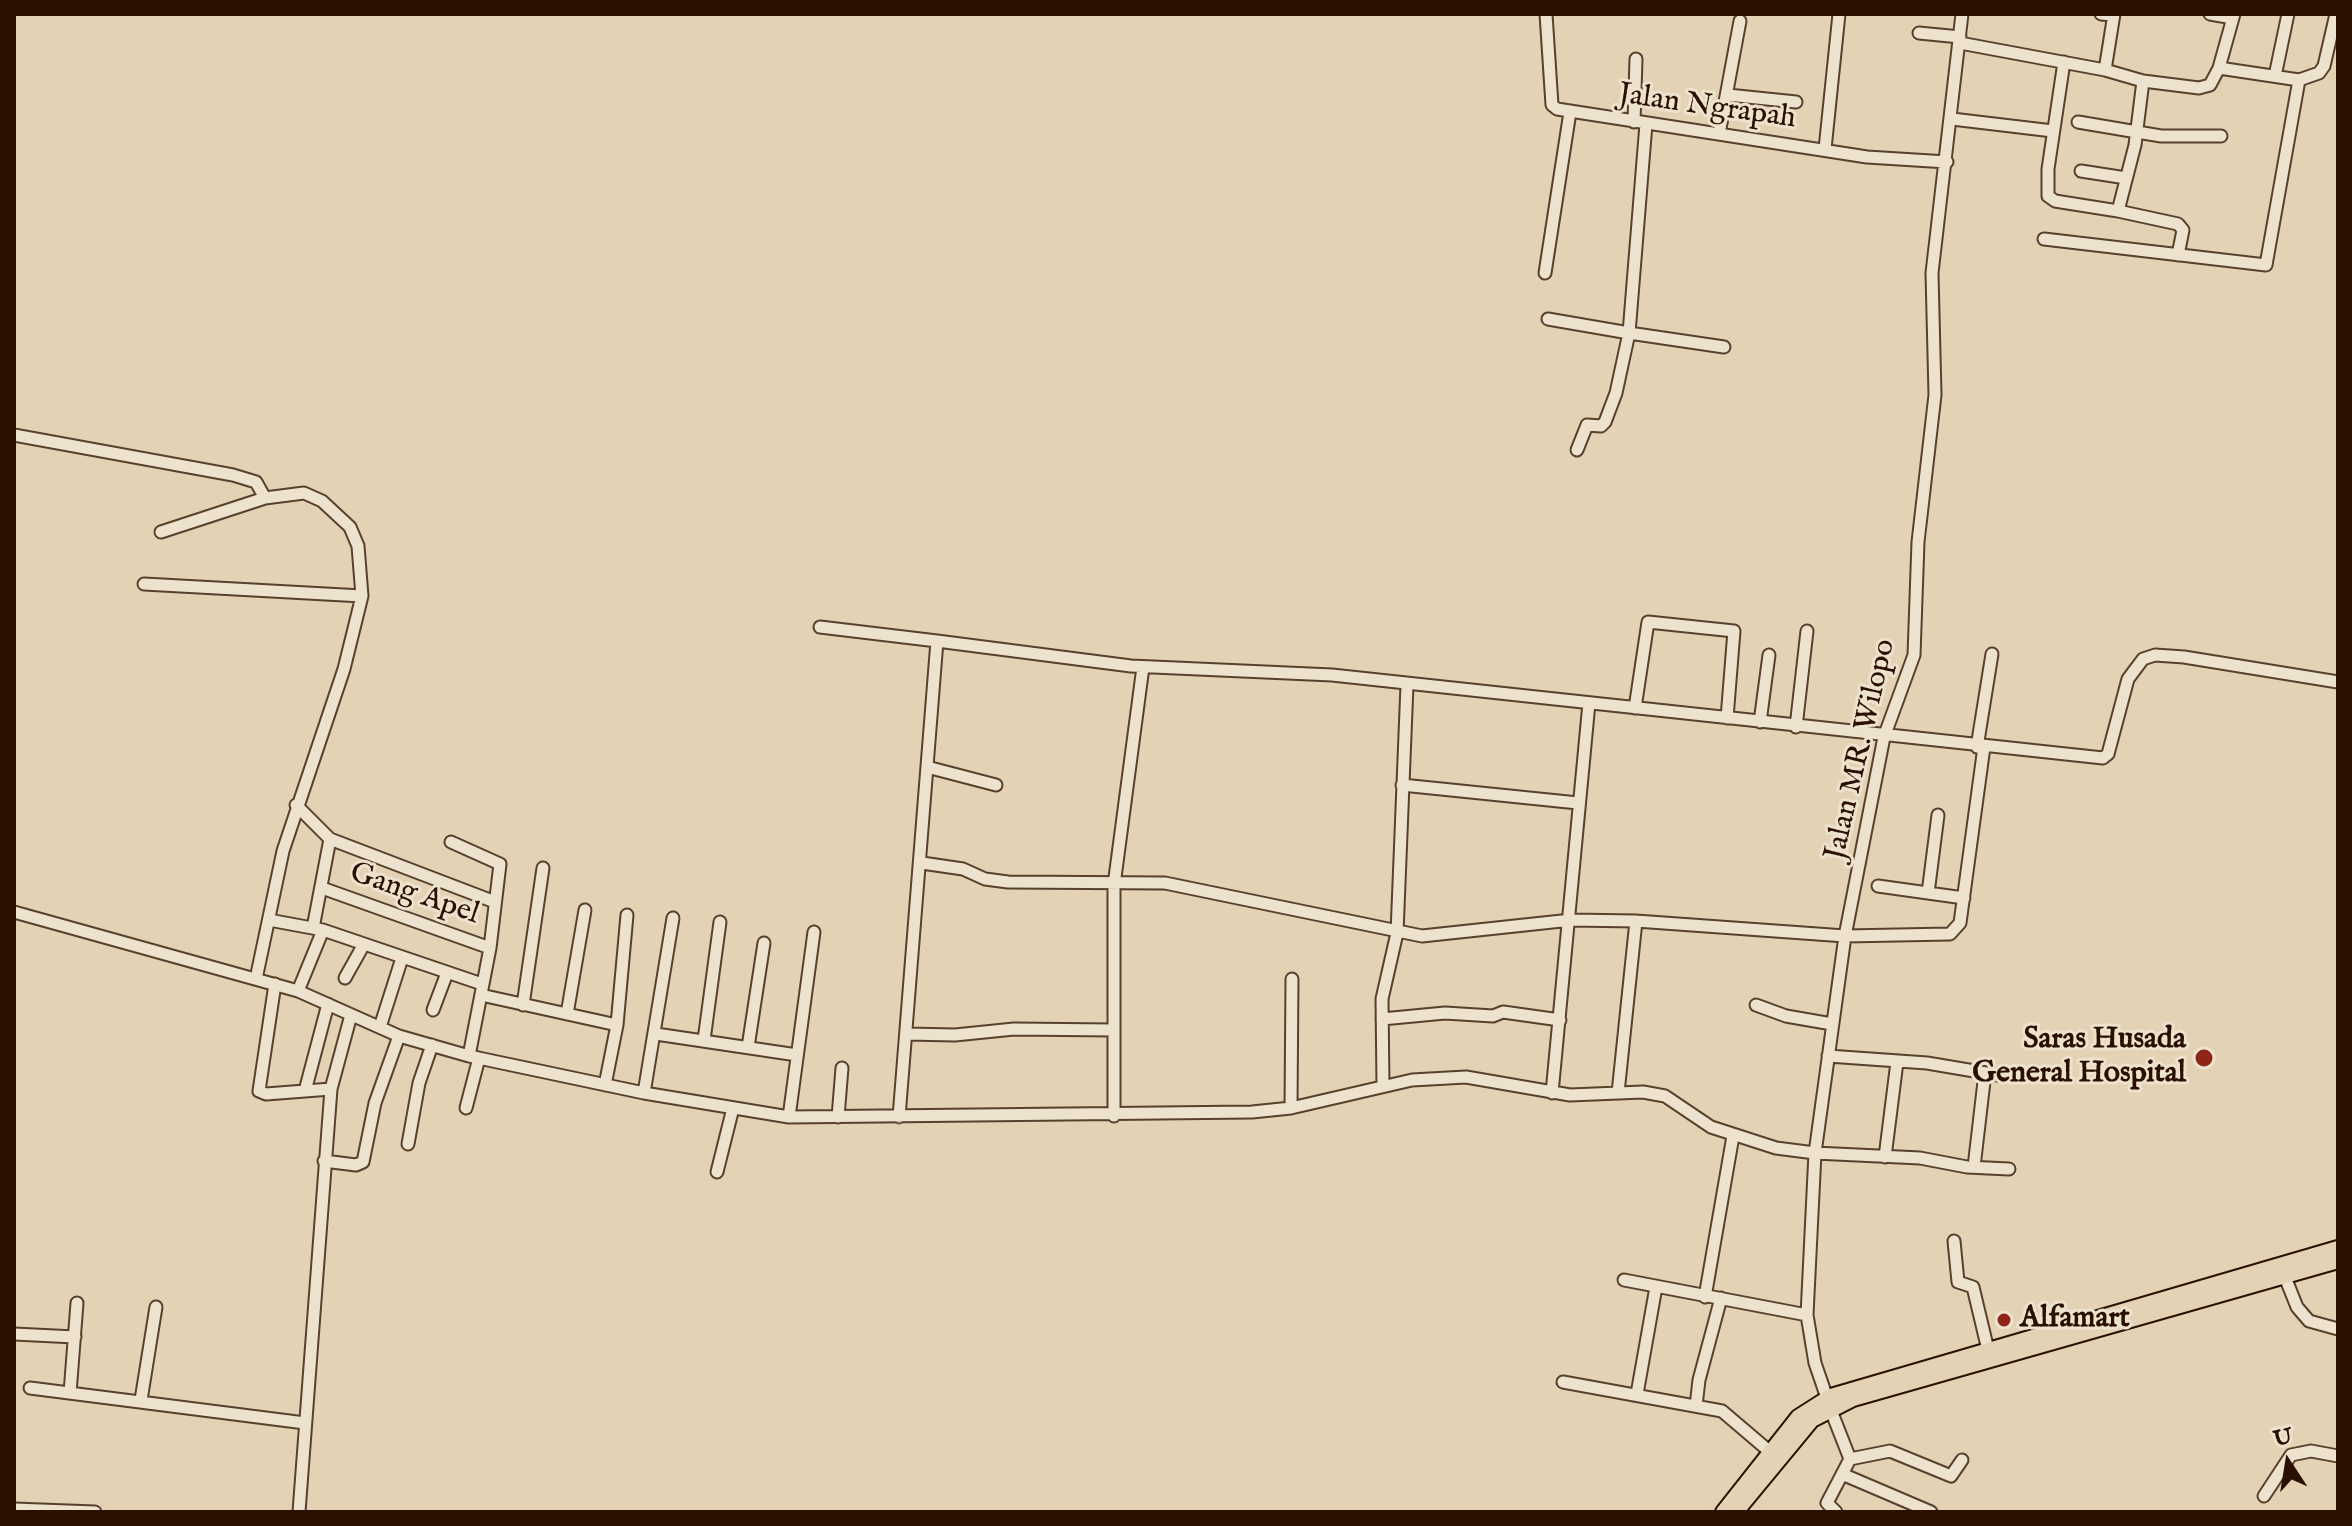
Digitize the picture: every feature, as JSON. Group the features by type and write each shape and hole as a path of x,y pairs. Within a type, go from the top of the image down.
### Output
{"main road":[{"path":"1828,1403 2332,1256"},
{"path":"2195,1297 2285,1277 2332,1256"},
{"path":"1723,1512 1769,1451 1810,1414 1828,1403 1988,1350 2044,1339"},
{"path":"1736,1512 1810,1414"}],"street":[{"path":"1545,273 1570,112 1552,105 1546,14"},
{"path":"1825,149 1839,14"},
{"name":"Jalan MR. Wilopo","path":"1850,1459 1815,1363 1807,1315 1815,1153 1845,936 1884,737 1914,655 1918,542 1935,395 1932,273 1962,14"},
{"path":"2105,70 2109,14"},
{"path":"1919,33 2105,70 2143,81 2199,88 2210,85 2219,68 2233,16 2210,14"},
{"path":"2275,76 2288,14"},
{"path":"2219,68 2299,80 2319,73 2324,66 2336,14"},
{"path":"1719,134 1740,21"},
{"path":"1577,450 1587,425 1601,426 1605,422 1629,333 1640,123 1636,59"},
{"path":"2064,62 2053,131 2048,196 2055,201 2172,220 2181,226 2178,255"},
{"path":"2044,239 2266,265 2299,80"},
{"path":"2118,211 2136,133 2143,81"},
{"path":"1728,95 1796,102"},
{"name":"Jalan Ngrapah","path":"1570,112 1867,157 1947,162"},
{"path":"1952,119 2053,131"},
{"path":"2078,122 2173,137 2221,136"},
{"path":"2081,171 2126,178"},
{"path":"1548,319 1724,347"},
{"path":"14,435 233,475 256,482 265,498"},
{"path":"161,532 265,498 304,493 322,501 346,522 358,546 362,596 344,669 296,805 256,979"},
{"path":"144,584 362,596"},
{"path":"1635,708 1648,622 1734,631 1727,718"},
{"path":"820,627 1143,667 1332,675 1884,737 2107,757 2128,679 2143,659 2155,655 2338,682"},
{"path":"1796,727 1807,631"},
{"path":"899,1117 922,863 937,641"},
{"path":"922,863 963,869 985,879 1008,882 1183,886 1422,936 1571,920 1636,921 1845,936 1950,934 1959,927 1964,898 1992,654"},
{"path":"1760,722 1769,655"},
{"path":"1114,1116 1114,885 1143,667"},
{"path":"1383,1086 1382,999 1397,933 1407,685"},
{"path":"1552,1093 1571,920 1578,803 1589,703"},
{"path":"927,767 996,785"},
{"path":"1402,785 1578,803"},
{"path":"296,805 330,839 495,902"},
{"path":"1928,893 1938,815"},
{"path":"298,991 318,929 330,839"},
{"path":"451,842 500,863 466,1108"},
{"path":"523,1005 543,868"},
{"path":"1878,886 1964,898"},
{"name":"Gang Apel","path":"322,888 490,948"},
{"path":"567,1014 585,910"},
{"path":"14,912 298,991 399,1036 474,1057 644,1093 789,1117 1114,1116 1291,1108 1412,1080 1466,1077 1552,1093 1643,1092 1665,1096 1711,1127 1733,1136 1815,1153 1920,1158 2009,1169"},
{"path":"605,1085 617,1025 627,915"},
{"path":"644,1093 673,918"},
{"path":"269,920 318,929 364,944 447,973 523,1005 617,1025"},
{"path":"1618,1093 1636,921"},
{"path":"704,1040 720,922"},
{"path":"789,1117 814,932"},
{"path":"748,1047 764,943"},
{"path":"345,978 364,944"},
{"path":"380,1027 402,958"},
{"path":"433,1010 447,973"},
{"path":"1291,1108 1292,979"},
{"path":"275,984 259,1091 266,1094 331,1089"},
{"path":"305,1091 328,1004"},
{"path":"1756,1005 1786,1016 1832,1024"},
{"path":"1382,1019 1445,1013 1493,1016 1503,1012 1560,1020"},
{"path":"299,1512 331,1089 351,1015"},
{"path":"907,1034 955,1035 1014,1029 1113,1030"},
{"path":"656,1034 797,1055"},
{"path":"324,1161 356,1165 363,1162 375,1103 399,1036"},
{"path":"408,1144 419,1083 432,1045"},
{"path":"1828,1056 2004,1076"},
{"path":"1885,1157 1897,1062"},
{"path":"838,1117 842,1068"},
{"path":"1974,1167 1985,1073"},
{"path":"717,1172 733,1108"},
{"path":"1705,1297 1733,1136"},
{"path":"1954,1241 1958,1282 1973,1287 1988,1350"},
{"path":"2285,1277 2297,1307 2309,1321 2338,1329"},
{"path":"1624,1280 1807,1315"},
{"path":"1637,1394 1656,1287"},
{"path":"1696,1406 1699,1380 1721,1298"},
{"path":"70,1393 77,1303"},
{"path":"141,1400 156,1307"},
{"path":"14,1334 75,1337"},
{"path":"1563,1382 1637,1394 1684,1407 1722,1411 1769,1451"},
{"path":"30,1388 305,1423"},
{"path":"1836,1512 1826,1505 1850,1459 1890,1451 1951,1476 1962,1460"},
{"path":"2264,1496 2291,1455 2311,1451 2338,1456"},
{"path":"1842,1474 1931,1512"},
{"path":"14,1509 95,1512"}],"place":[{"name":"Saras Husada General Hospital","path":"2204,1058"},
{"name":"Alfamart","path":"2004,1320"}]}
